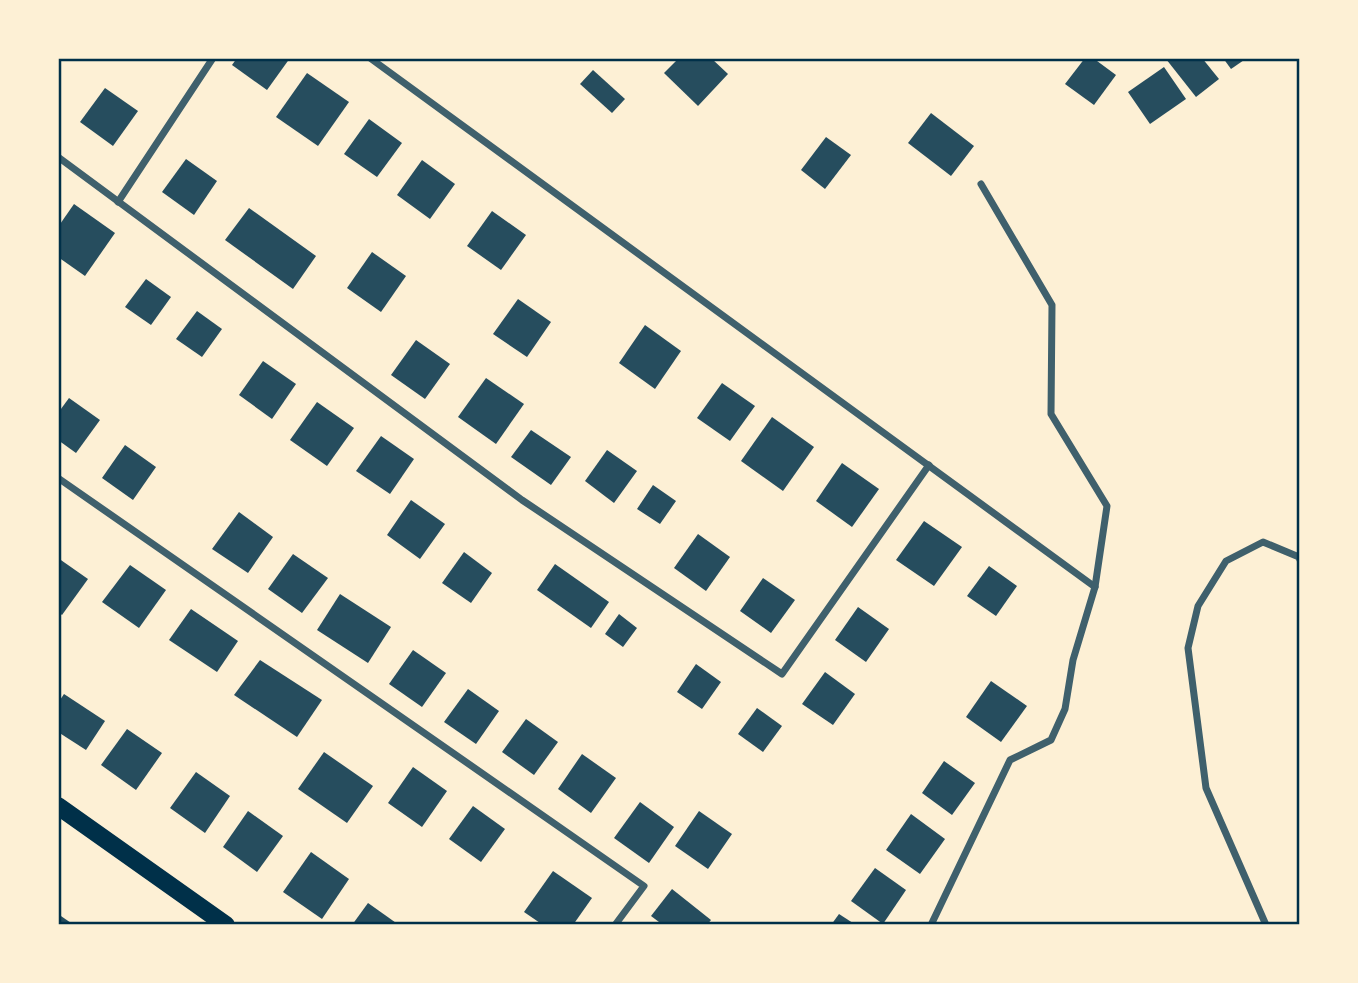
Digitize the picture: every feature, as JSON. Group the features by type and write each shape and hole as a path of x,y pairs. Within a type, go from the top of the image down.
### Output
{"main road":[{"path":"58,806 226,925"}],"street":[{"path":"118,202 214,58"},
{"path":"370,58 1095,587"},
{"path":"58,158 522,500 782,674 929,465"},
{"path":"931,925 1010,761 1051,740 1065,709 1073,660 1095,587 1107,506 1051,414 1052,305 981,184"},
{"path":"58,478 644,886 615,925"},
{"path":"1266,925 1206,788 1188,648 1198,606 1226,561 1263,542 1300,560"}],"building":[{"path":"237,58 290,58 267,90 232,65"},
{"path":"679,58 711,58 728,74 698,106 664,73"},
{"path":"1085,58 1093,58 1116,75 1094,105 1065,84"},
{"path":"1202,58 1219,79 1196,97 1166,59"},
{"path":"1223,58 1247,58 1231,69"},
{"path":"1164,67 1186,99 1150,124 1128,92"},
{"path":"593,70 625,99 612,113 580,84"},
{"path":"307,73 349,102 318,146 276,117"},
{"path":"105,88 138,111 113,146 80,122"},
{"path":"931,113 974,146 951,176 908,143"},
{"path":"369,119 402,143 377,177 344,154"},
{"path":"826,137 851,155 825,189 801,170"},
{"path":"186,159 217,181 194,215 162,192"},
{"path":"422,160 455,184 430,219 397,195"},
{"path":"74,204 115,233 85,276 58,257 58,227"},
{"path":"249,208 316,256 293,289 225,240"},
{"path":"492,211 526,235 501,270 467,246"},
{"path":"372,252 406,276 381,312 347,288"},
{"path":"146,279 171,297 151,325 125,307"},
{"path":"518,299 551,322 527,357 493,334"},
{"path":"197,311 222,329 202,357 176,339"},
{"path":"645,325 681,351 655,389 619,363"},
{"path":"416,340 450,364 425,399 391,375"},
{"path":"263,361 296,384 272,419 239,395"},
{"path":"486,378 524,404 496,444 458,417"},
{"path":"722,383 755,406 730,441 697,418"},
{"path":"69,398 100,420 76,453 58,440 58,413"},
{"path":"317,402 354,428 327,466 290,440"},
{"path":"772,417 814,447 783,491 741,461"},
{"path":"531,430 571,457 551,485 511,457"},
{"path":"381,436 414,459 390,494 356,471"},
{"path":"125,445 156,467 133,500 102,478"},
{"path":"607,450 637,471 614,503 585,481"},
{"path":"842,463 879,489 852,527 816,501"},
{"path":"653,485 676,501 660,524 637,509"},
{"path":"411,500 445,524 420,559 387,535"},
{"path":"239,512 273,537 248,573 212,549"},
{"path":"924,521 962,547 934,586 896,560"},
{"path":"698,534 730,557 706,591 674,568"},
{"path":"464,552 492,573 471,603 442,583"},
{"path":"293,554 328,578 302,613 268,589"},
{"path":"58,558 88,579 62,615 58,612"},
{"path":"555,564 609,602 591,628 537,590"},
{"path":"130,565 166,590 139,628 102,602"},
{"path":"989,566 1017,586 996,616 967,596"},
{"path":"763,578 795,600 771,633 740,611"},
{"path":"340,594 391,627 368,663 317,630"},
{"path":"858,607 889,629 866,662 835,640"},
{"path":"191,609 238,641 217,672 169,640"},
{"path":"619,614 637,628 623,647 605,634"},
{"path":"413,650 446,673 422,707 389,684"},
{"path":"260,660 322,700 297,737 234,695"},
{"path":"696,664 721,682 702,709 677,692"},
{"path":"825,672 855,694 833,725 802,704"},
{"path":"991,681 1027,706 1001,742 966,717"},
{"path":"468,689 499,711 476,744 444,722"},
{"path":"64,694 105,721 86,750 58,732 58,703"},
{"path":"757,708 782,726 763,752 738,734"},
{"path":"526,719 558,742 534,775 502,752"},
{"path":"127,729 162,753 136,790 101,765"},
{"path":"324,752 373,786 347,823 298,789"},
{"path":"582,754 616,778 591,813 558,789"},
{"path":"944,761 975,783 952,815 922,793"},
{"path":"413,767 447,791 422,827 388,803"},
{"path":"196,772 230,796 205,833 170,808"},
{"path":"640,802 674,827 649,863 614,838"},
{"path":"473,806 505,829 481,862 449,839"},
{"path":"248,811 283,836 257,872 223,847"},
{"path":"699,811 732,834 708,869 675,846"},
{"path":"911,814 945,839 920,874 886,850"},
{"path":"311,852 349,879 322,919 283,892"},
{"path":"875,868 906,890 883,924 851,901"},
{"path":"553,871 592,898 573,925 543,925 524,912"},
{"path":"672,889 711,920 707,925 663,925 651,916"},
{"path":"368,903 399,925 352,925"},
{"path":"58,914 74,925 58,925"},
{"path":"839,914 856,925 831,925"}]}
